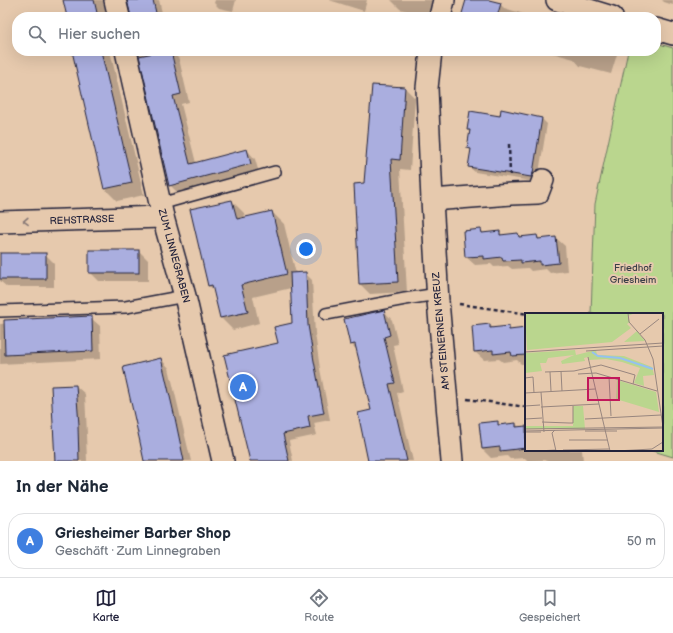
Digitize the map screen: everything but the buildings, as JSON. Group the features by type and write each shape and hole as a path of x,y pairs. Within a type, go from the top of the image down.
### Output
{"street":[{"path":"115,0 118,12"},
{"path":"441,12 444,0"},
{"path":"557,0 596,12"},
{"path":"661,30 673,34"},
{"name":"ZUM LINNEGRABEN","path":"127,56 162,210 185,296 223,461"},
{"name":"AM STEINERNEN KREUZ","path":"430,56 427,88 432,200 438,298 452,461"},
{"path":"432,200 538,193 543,180"},
{"name":"REHSTRASSE","path":"0,222 162,210"}],"lane":[{"path":"162,210 275,172"},
{"path":"0,311 126,307 185,296"},
{"path":"326,314 405,299 438,298"}],"path":[{"path":"509,144 511,194"},
{"path":"438,298 525,313"},
{"path":"447,397 525,407"}],"green space":[{"name":"Friedhof Griesheim","path":"661,44 673,48 673,457 653,451 663,451 663,313 591,313 595,204 627,56 661,56"}],"place":[{"name":"Griesheimer Barber Shop","path":"243,387"}]}
